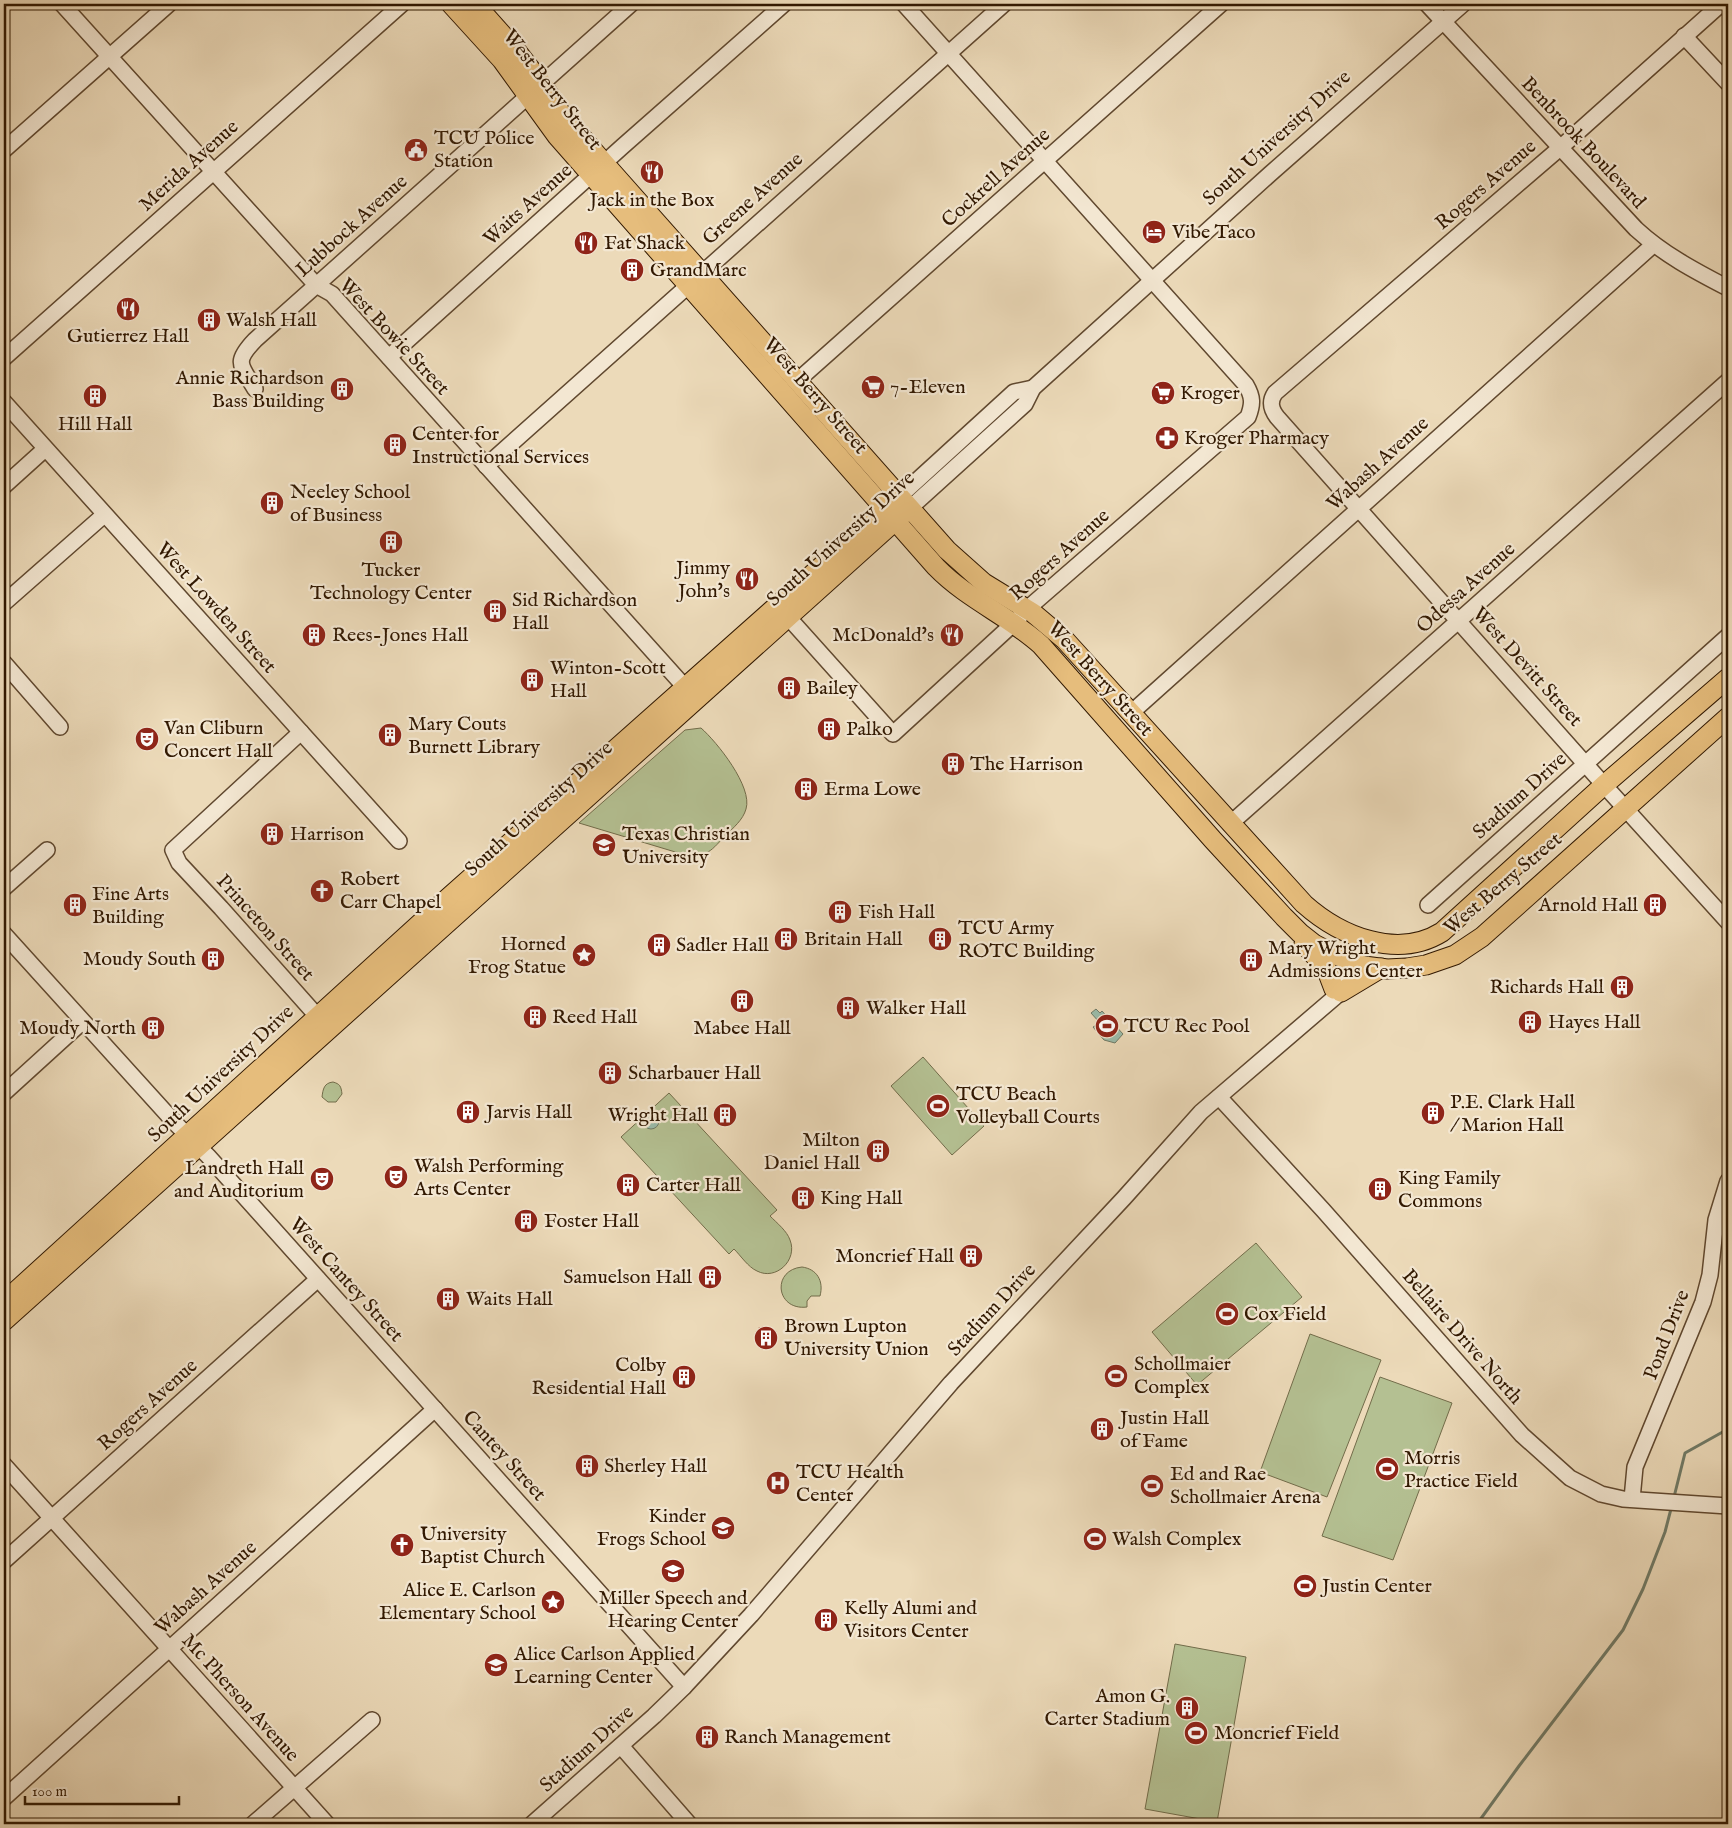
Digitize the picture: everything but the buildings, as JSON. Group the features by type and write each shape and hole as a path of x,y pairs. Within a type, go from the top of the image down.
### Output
{"main road":[{"name":"West Berry Street","path":"451,4 502,60 560,112 597,169 694,279 796,382 897,509 936,567 976,601 1033,638 1269,901 1300,933 1314,944 1333,954 1364,966 1381,968 1407,968 1426,965 1455,955 1482,937 1728,717"},
{"name":"West Berry Street","path":"474,4 515,49 535,90"},
{"name":"West Berry Street","path":"694,279 745,351 897,509 998,593 1027,609 1065,640 1304,904 1336,928 1366,939 1398,945 1413,944 1434,937 1452,924 1604,785 1728,678"},
{"path":"745,351 758,355 786,379 796,382"},
{"name":"South University Drive","path":"690,694 788,617 897,509"},
{"name":"South University Drive","path":"4,1321 193,1141 897,509"},
{"path":"951,580 979,592 1012,612 1017,613 1027,609"},
{"path":"1052,657 1071,667 1110,706 1131,713"},
{"path":"1119,732 1135,733 1173,773 1188,777"},
{"path":"1269,901 1287,926 1326,968 1338,991 1381,968"},
{"path":"1336,928 1346,945 1350,960 1369,950 1398,945"},
{"name":"South University Drive","path":"4,1302 193,1141"}],"street":[{"name":"West Bowie Street","path":"62,4 316,285 332,294 690,694"},
{"path":"4,150 169,4"},
{"name":"Merida Avenue","path":"4,358 402,4"},
{"name":"Lubbock Avenue","path":"256,390 241,364 242,354 255,340 631,4"},
{"name":"Waits Avenue","path":"389,357 597,169 784,4"},
{"path":"904,4 1152,280"},
{"name":"Greene Avenue","path":"486,466 1004,4"},
{"name":"Cockrell Avenue","path":"796,382 1221,4"},
{"name":"Benbrook Boulevard","path":"1427,4 1621,214 1653,245 1682,264 1728,288"},
{"name":"South University Drive","path":"897,509 1025,404 1033,388 1463,4"},
{"name":"Rogers Avenue","path":"1275,393 1560,148 1721,4"},
{"path":"1684,36 1728,84"},
{"name":"Wabash Avenue","path":"1131,713 1653,245"},
{"name":"Rogers Avenue","path":"788,617 893,734 1014,624 1027,609 1248,416 1252,406 1251,394 1246,386 1152,280"},
{"name":"Odessa Avenue","path":"1230,824 1728,381"},
{"name":"West Devitt Street","path":"1275,393 1271,405 1277,417 1625,808"},
{"name":"West Lowden Street","path":"4,402 399,841"},
{"path":"4,486 45,449"},
{"path":"4,603 104,515"},
{"name":"Stadium Drive","path":"1428,905 1728,636"},
{"path":"4,663 60,727"},
{"name":"Princeton Street","path":"301,732 175,848 174,854 179,863 323,1023"},
{"path":"1625,808 1728,922"},
{"path":"4,888 47,850"},
{"name":"West Cantey Street","path":"4,934 435,1409"},
{"name":"Stadium Drive","path":"532,1824 621,1746 684,1687 751,1615 952,1383 1201,1112 1326,1007 1352,969 1350,960"},
{"path":"4,1093 82,1022"},
{"name":"Bellaire Drive North","path":"1219,1097 1353,1244 1522,1435 1570,1478 1600,1494 1674,1503 1728,1506"},
{"name":"Pond Drive","path":"1632,1499 1636,1467 1703,1302 1710,1275 1716,1220 1728,1181"},
{"name":"Rogers Avenue","path":"4,1561 318,1279"},
{"name":"Wabash Avenue","path":"4,1798 435,1409"},
{"name":"Cantey Street","path":"435,1409 684,1687"},
{"name":"Mc Pherson Avenue","path":"4,1466 327,1824"},
{"path":"253,1824 372,1720"},
{"path":"621,1746 689,1824"}],"shaded area":[{"path":"701,728 716,743 732,766 739,777 747,800 745,813 740,820 711,850 697,855 682,854 579,823 685,730"},
{"name":"TCU Rec Pool","path":"1096,1009 1100,1013 1102,1011 1123,1034 1115,1043 1104,1040 1093,1027 1100,1023 1091,1013"},
{"name":"TCU Beach Volleyball Courts","path":"923,1057 984,1126 952,1155 891,1086"},
{"path":"333,1082 340,1086 342,1094 336,1102 328,1102 322,1097 324,1087"},
{"path":"669,1093 777,1210 770,1216 787,1233 792,1247 788,1261 778,1271 764,1273 757,1271 734,1249 729,1254 621,1137"},
{"path":"651,1113 657,1115 659,1121 657,1127 651,1129 645,1127 643,1121 645,1115"},
{"name":"Cox Field","path":"1256,1243 1302,1297 1197,1385 1152,1332"},
{"path":"802,1267 815,1273 820,1281 821,1291 820,1296 811,1296 807,1301 807,1307 797,1307 789,1303 784,1297 781,1290 782,1282 785,1275 792,1270"},
{"name":"Morris Practice Field","path":"1310,1334 1381,1360 1327,1497 1260,1472"},
{"name":"Morris Practice Field","path":"1380,1377 1452,1403 1393,1560 1322,1536"},
{"name":"Moncrief Field","path":"1175,1644 1246,1657 1217,1822 1145,1809"}],"waterway":[{"path":"1674,1497 1685,1453 1728,1429"},
{"path":"1477,1824 1623,1630 1643,1589 1665,1532 1672,1505"}],"place":[{"name":"TCU Police Station","path":"416,150"},
{"name":"Jack in the Box","path":"652,172"},
{"name":"Vibe Taco","path":"1154,232"},
{"name":"Fat Shack","path":"586,243"},
{"name":"GrandMarc","path":"632,270"},
{"name":"Gutierrez Hall","path":"128,309"},
{"name":"Walsh Hall","path":"209,320"},
{"name":"7-Eleven","path":"873,387"},
{"name":"Annie Richardson Bass Building","path":"342,389"},
{"name":"Kroger","path":"1163,393"},
{"name":"Hill Hall","path":"95,396"},
{"name":"Kroger Pharmacy","path":"1167,438"},
{"name":"Center for Instructional Services","path":"395,445"},
{"name":"Neeley School of Business","path":"272,503"},
{"name":"Tucker Technology Center","path":"391,542"},
{"name":"Jimmy John's","path":"747,579"},
{"name":"Sid Richardson Hall","path":"495,611"},
{"name":"Rees-Jones Hall","path":"314,635"},
{"name":"McDonald's","path":"952,635"},
{"name":"Winton-Scott Hall","path":"532,680"},
{"name":"Bailey","path":"789,688"},
{"name":"Palko","path":"829,729"},
{"name":"Mary Couts Burnett Library","path":"390,735"},
{"name":"Van Cliburn Concert Hall","path":"147,739"},
{"name":"The Harrison","path":"953,764"},
{"name":"Erma Lowe","path":"806,789"},
{"name":"Harrison","path":"272,834"},
{"name":"Texas Christian University","path":"604,845"},
{"name":"Robert Carr Chapel","path":"322,891"},
{"name":"Fine Arts Building","path":"75,905"},
{"name":"Arnold Hall","path":"1655,905"},
{"name":"Fish Hall","path":"840,912"},
{"name":"Britain Hall","path":"786,939"},
{"name":"TCU Army ROTC Building","path":"940,939"},
{"name":"Sadler Hall","path":"659,945"},
{"name":"Horned Frog Statue","path":"584,955"},
{"name":"Moudy South","path":"213,959"},
{"name":"Mary Wright Admissions Center","path":"1251,960"},
{"name":"Richards Hall","path":"1622,987"},
{"name":"Mabee Hall","path":"742,1001"},
{"name":"Walker Hall","path":"848,1008"},
{"name":"Reed Hall","path":"535,1017"},
{"name":"Hayes Hall","path":"1530,1022"},
{"name":"TCU Rec Pool","path":"1107,1026"},
{"name":"Moudy North","path":"153,1028"},
{"name":"Scharbauer Hall","path":"610,1073"},
{"name":"TCU Beach Volleyball Courts","path":"938,1106"},
{"name":"Jarvis Hall","path":"468,1112"},
{"name":"P.E. Clark Hall / Marion Hall","path":"1433,1113"},
{"name":"Wright Hall","path":"725,1115"},
{"name":"Milton Daniel Hall","path":"878,1151"},
{"name":"Walsh Performing Arts Center","path":"396,1177"},
{"name":"Landreth Hall and Auditorium","path":"322,1179"},
{"name":"Carter Hall","path":"628,1185"},
{"name":"King Family Commons","path":"1380,1189"},
{"name":"King Hall","path":"803,1198"},
{"name":"Foster Hall","path":"526,1221"},
{"name":"Moncrief Hall","path":"971,1256"},
{"name":"Samuelson Hall","path":"710,1277"},
{"name":"Waits Hall","path":"448,1299"},
{"name":"Cox Field","path":"1227,1314"},
{"name":"Brown Lupton University Union","path":"766,1338"},
{"name":"Schollmaier Complex","path":"1116,1376"},
{"name":"Colby Residential Hall","path":"684,1377"},
{"name":"Justin Hall of Fame","path":"1102,1429"},
{"name":"Sherley Hall","path":"587,1466"},
{"name":"Morris Practice Field","path":"1387,1469"},
{"name":"TCU Health Center","path":"778,1483"},
{"name":"Ed and Rae Schollmaier Arena","path":"1152,1486"},
{"name":"Kinder Frogs School","path":"723,1528"},
{"name":"Walsh Complex","path":"1095,1539"},
{"name":"University Baptist Church","path":"402,1545"},
{"name":"Miller Speech and Hearing Center","path":"673,1571"},
{"name":"Justin Center","path":"1305,1586"},
{"name":"Alice E. Carlson Elementary School","path":"553,1602"},
{"name":"Kelly Alumi and Visitors Center","path":"826,1620"},
{"name":"Alice Carlson Applied Learning Center","path":"496,1665"},
{"name":"Amon G. Carter Stadium","path":"1187,1708"},
{"name":"Moncrief Field","path":"1196,1733"},
{"name":"Ranch Management","path":"707,1737"}]}
